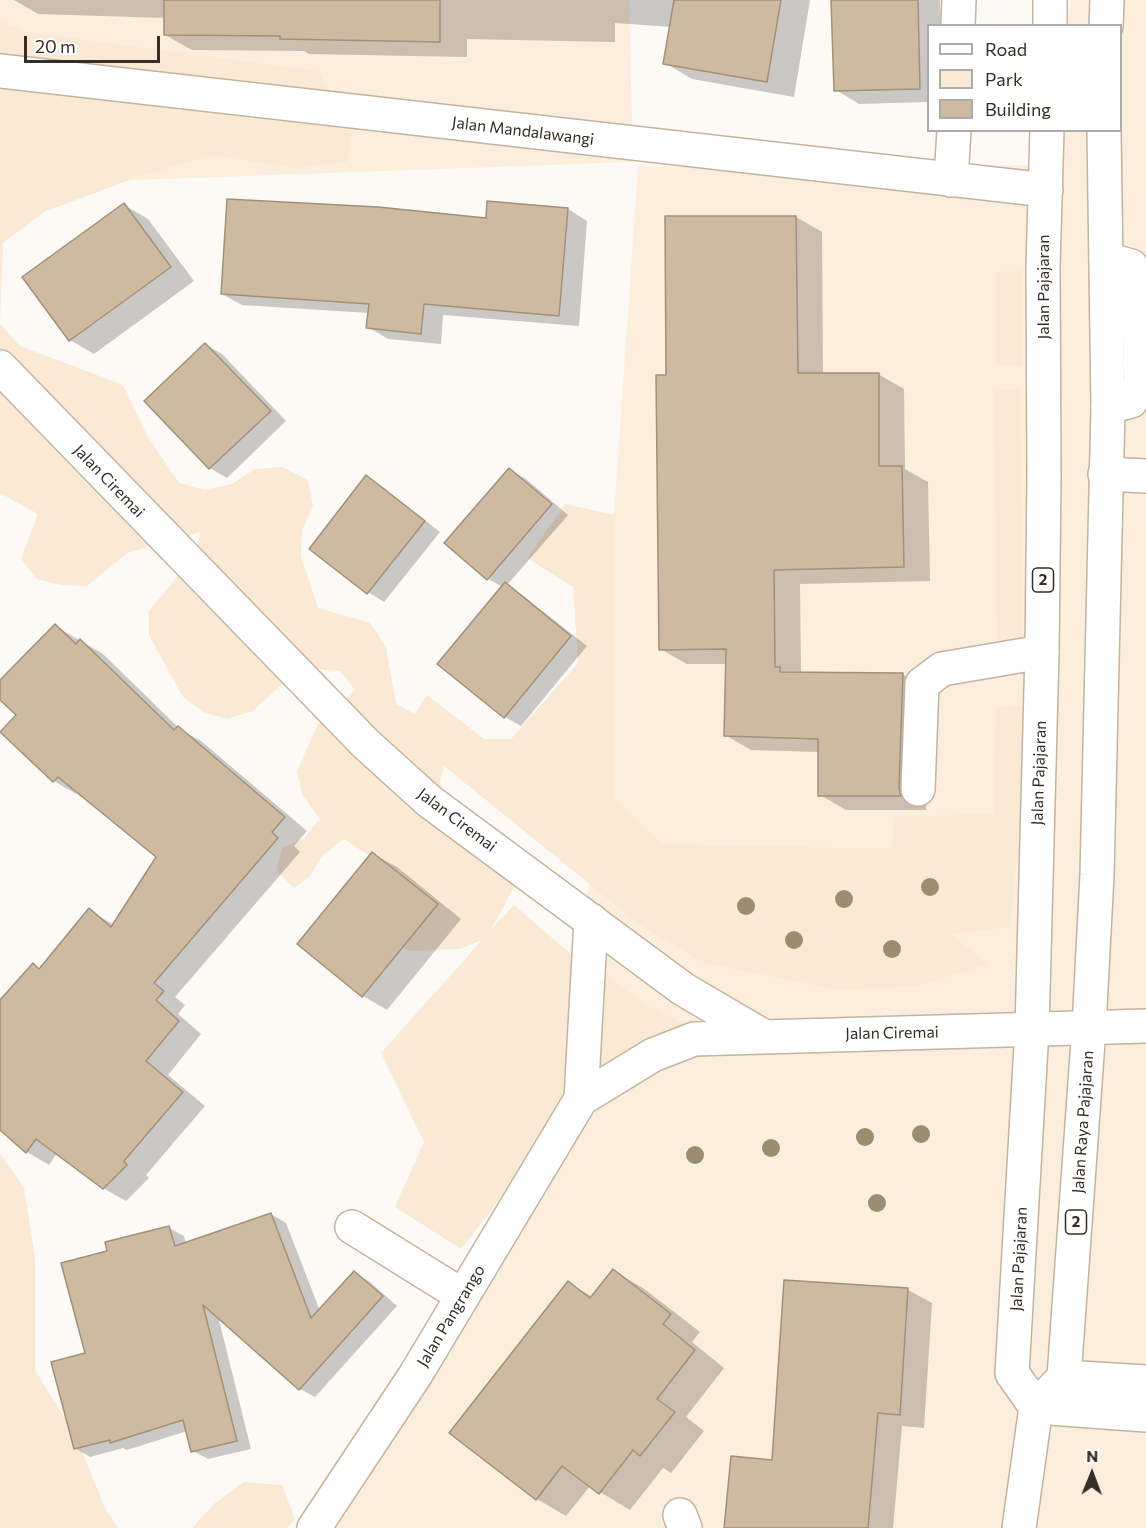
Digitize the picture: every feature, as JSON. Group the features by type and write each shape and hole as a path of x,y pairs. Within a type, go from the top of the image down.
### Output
{"main road":[{"path":"958,24 959,0"},
{"path":"1050,0 1050,24"},
{"path":"1106,24 1107,0"},
{"name":"Jalan Mandalawangi","path":"0,71 1046,190"},
{"path":"951,180 954,132"},
{"name":"Jalan Pajajaran","path":"1036,1407 1012,1373 1032,1029 1042,652 1043,266 1047,132"},
{"name":"2","path":"1089,1027 1097,875 1108,407 1104,132"},
{"name":"Jalan Ciremai","path":"0,367 365,743 429,801 683,989 763,1036 1146,1026"},
{"path":"1105,474 1146,476"},
{"path":"918,789 922,684 942,669 1042,652"},
{"name":"Jalan Pangrango","path":"581,1099 591,920"},
{"name":"Jalan Raya Pajajaran","path":"1064,1377 1089,1027"},
{"name":"Jalan Pangrango","path":"314,1528 416,1374 581,1099 653,1055 694,1039 763,1036"},
{"path":"352,1227 463,1296"},
{"path":"1019,1528 1036,1407 1064,1377 1146,1382"},
{"path":"1036,1407 1146,1415"}],"shaded area":[{"path":"0,0 629,0 633,162 0,185"},
{"path":"1071,0 1146,0 1146,1528 310,1528 572,1124 638,167 1047,165 1052,132 1122,132 1122,24 1067,24"}],"green space":[{"path":"0,21 25,32 318,71 352,134 347,162 296,168 211,155 137,177 44,212 3,243 0,324"},
{"path":"1023,271 1023,366 996,366 996,272"},
{"path":"0,324 20,346 123,385 148,437 179,483 205,490 232,484 255,469 282,467 308,480 313,506 302,530 301,556 318,608 370,623 386,647 396,704 415,714 427,695 484,739 511,739 578,663 573,587 527,558 565,504 615,515 615,800 662,844 892,849 894,817 993,814 996,706 1038,705 1026,835 1017,857 1010,927 950,934 988,964 917,986 839,990 705,963 640,925 444,766 440,781 447,809 519,878 491,930 514,905 572,955 565,1105 494,1207 461,1249 395,1207 424,1142 381,1053 482,940 460,949 409,951 387,941 389,869 344,839 323,855 310,876 294,888 276,870 282,848 304,838 320,819 302,794 297,771 317,726 355,690 340,671 315,669 291,676 253,711 227,719 203,712 183,697 149,635 149,611 196,554 200,532 127,553 87,586 61,585 37,579 21,559 38,514 0,493"},
{"path":"994,389 1020,390 1023,644 997,644"},
{"path":"601,969 649,1007 700,1032 644,1046 592,1073"},
{"path":"0,1154 24,1187 35,1259 35,1370 76,1436 104,1506 118,1528 0,1528"},
{"path":"244,1482 282,1485 295,1519 287,1528 192,1528 215,1503"}],"building":[{"path":"164,0 440,0 440,42 280,39 280,36 164,35"},
{"path":"674,0 781,0 767,82 663,64"},
{"path":"831,0 918,0 920,89 834,91"},
{"path":"227,199 378,207 486,218 487,201 568,208 559,316 424,304 421,334 366,328 369,304 221,294"},
{"path":"124,203 171,267 69,341 22,277"},
{"path":"665,216 796,216 798,373 879,373 879,466 902,466 904,567 774,570 775,667 780,667 780,672 903,673 899,788 901,796 818,796 818,739 724,736 726,649 659,650 656,375 666,375"},
{"path":"205,343 271,411 209,469 144,401"},
{"path":"509,468 552,504 487,580 444,543"},
{"path":"366,475 425,521 367,594 309,549"},
{"path":"505,582 571,636 504,718 437,664"},
{"path":"55,624 76,644 80,639 174,730 178,726 285,817 272,832 278,838 154,983 164,991 156,1000 179,1021 146,1061 183,1092 124,1161 127,1165 103,1189 36,1139 26,1153 0,1130 0,1000 33,963 39,969 89,908 111,927 156,857 58,777 53,782 0,732 16,715 0,700 0,680"},
{"path":"372,852 438,904 362,997 297,944"},
{"path":"271,1213 311,1318 354,1271 383,1296 299,1390 203,1305 237,1441 191,1452 183,1420 110,1443 110,1440 74,1449 51,1362 85,1353 61,1263 107,1251 105,1242 169,1226 175,1246"},
{"path":"613,1269 671,1314 663,1324 695,1350 657,1399 675,1412 640,1456 633,1450 599,1494 562,1466 536,1500 449,1433 568,1281 590,1298"},
{"path":"784,1280 908,1288 900,1415 878,1413 868,1528 724,1528 731,1456 772,1460"}]}
